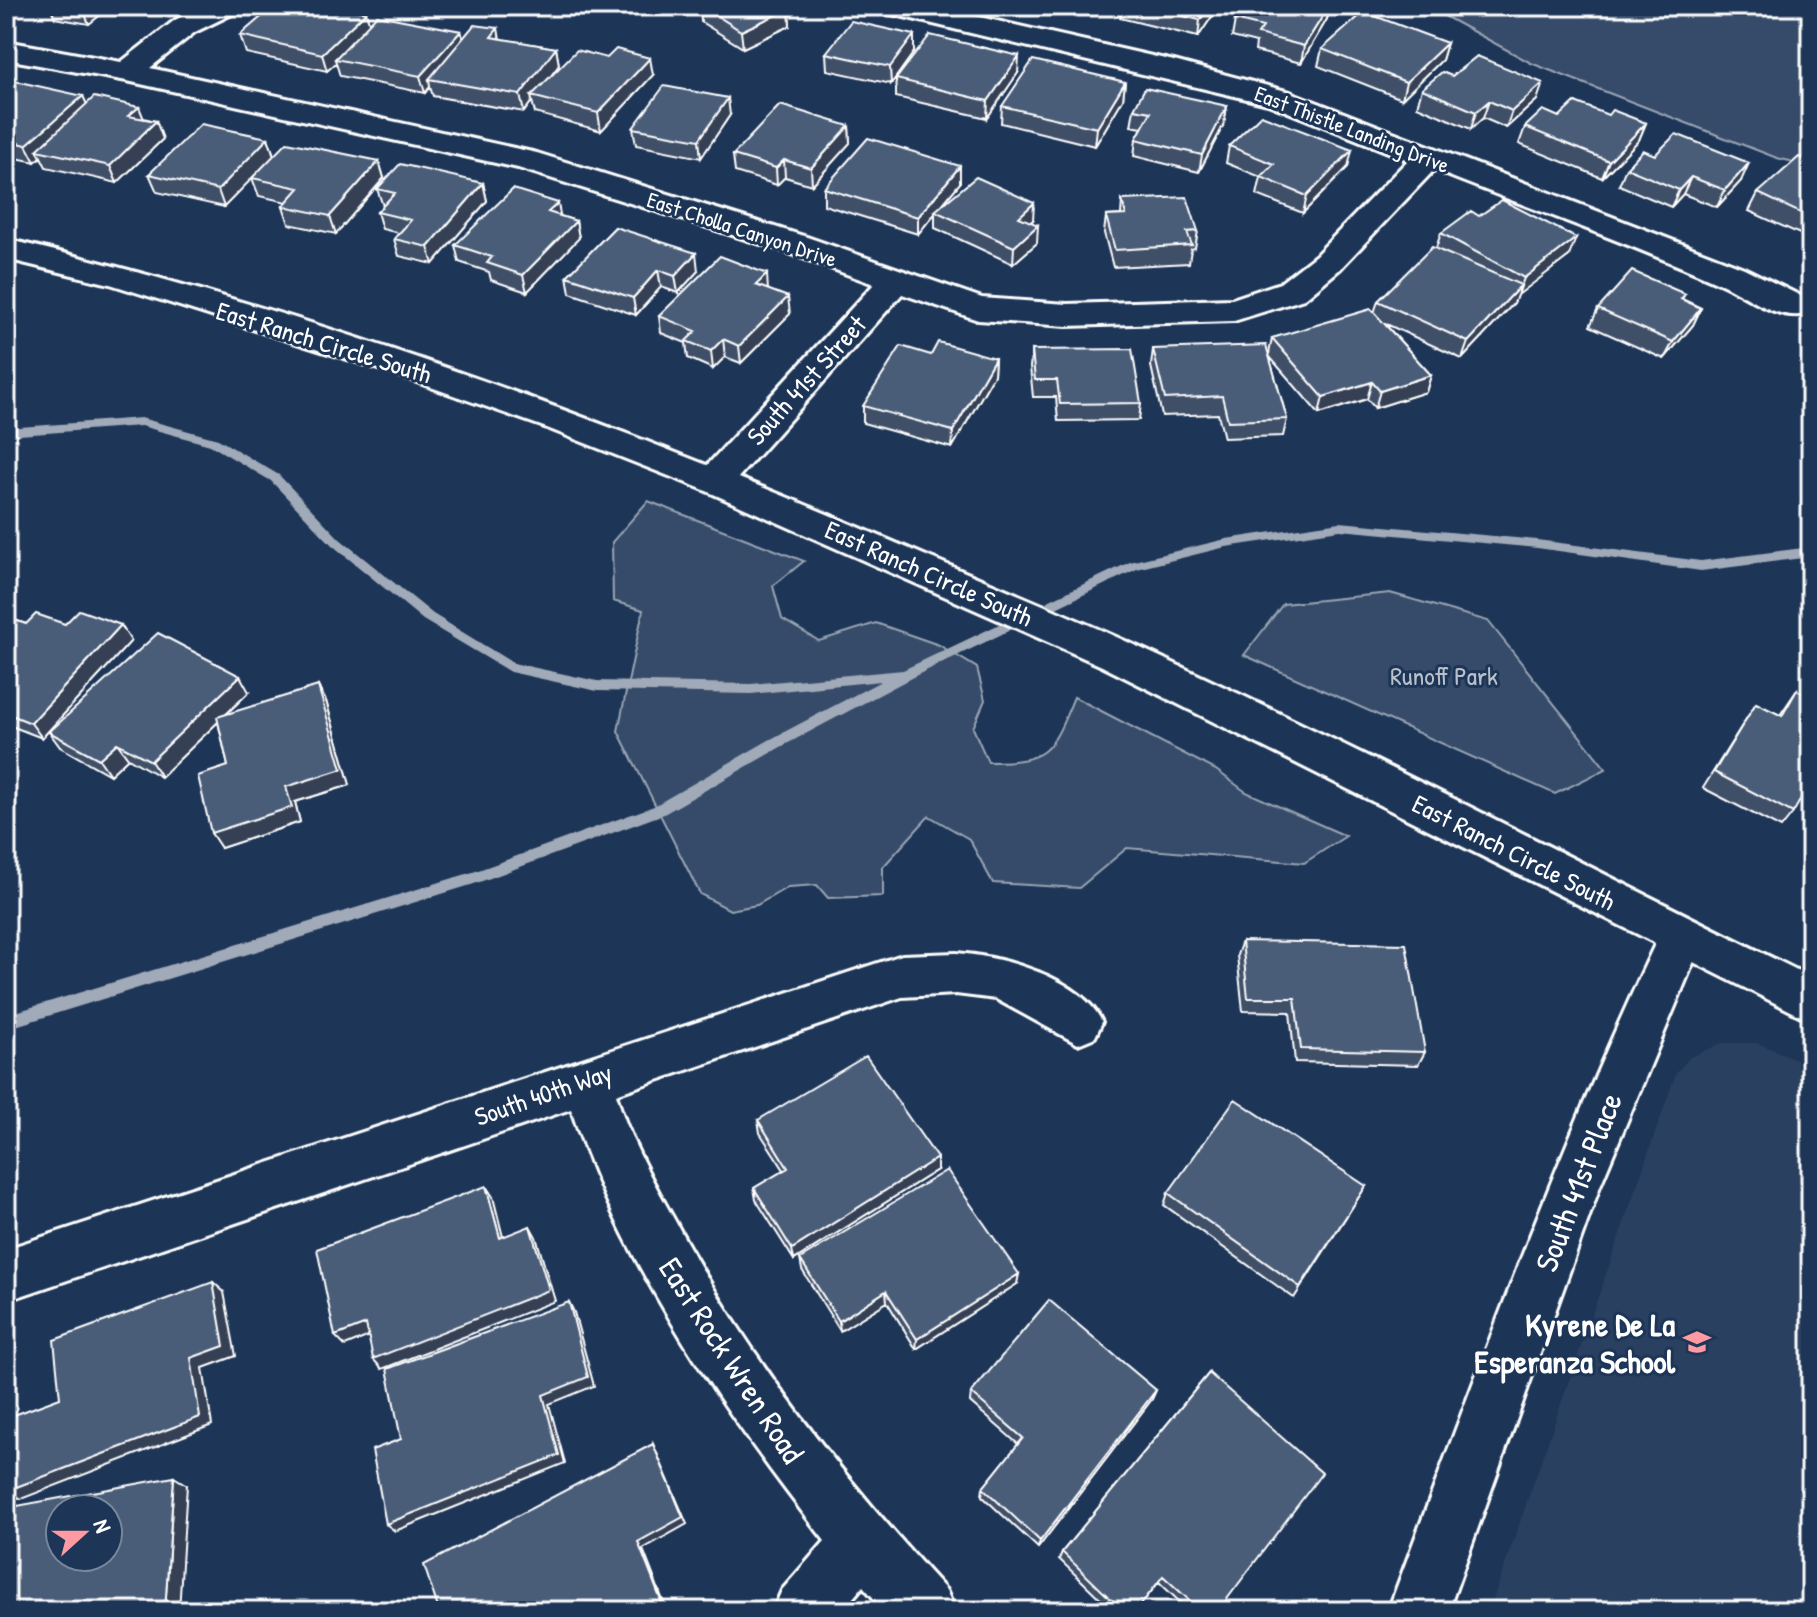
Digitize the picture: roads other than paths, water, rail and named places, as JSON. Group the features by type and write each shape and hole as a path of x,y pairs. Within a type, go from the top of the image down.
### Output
{"street":[{"path":"127,72 185,26 226,6"},
{"name":"East Thistle Landing Drive","path":"893,6 1146,63 1279,98 1390,139 1732,276 1793,306"},
{"name":"East Cholla Canyon Drive","path":"6,50 127,72 526,160 795,244 978,309 1067,315 1234,310 1292,291 1328,262 1429,157"},
{"name":"East Ranch Circle South","path":"6,249 119,276 401,364 560,419 715,480 1117,655 1811,1000"},
{"name":"South 41st Street","path":"715,480 896,280"},
{"name":"South 41st Place","path":"1418,1611 1582,1167 1646,1011 1681,937"},
{"name":"South 40th Way","path":"6,1275 902,976 987,974 1033,990 1078,1022"},
{"name":"East Rock Wren Road","path":"587,1080 599,1127 676,1279 745,1390 826,1500 925,1611"},
{"path":"803,1611 863,1541"}],"waterway":[{"path":"6,432 141,422 214,442 275,478 336,542 428,617 510,667 597,686 751,689 900,674"},
{"path":"6,1022 474,878 659,810 908,673 1134,565 1226,543 1340,526 1537,544 1701,566 1811,552"}],"place":[{"name":"Kyrene De La Esperanza School","path":"1697,1342"}],"park label":[{"name":"Runoff Park","path":"1444,675"}]}
